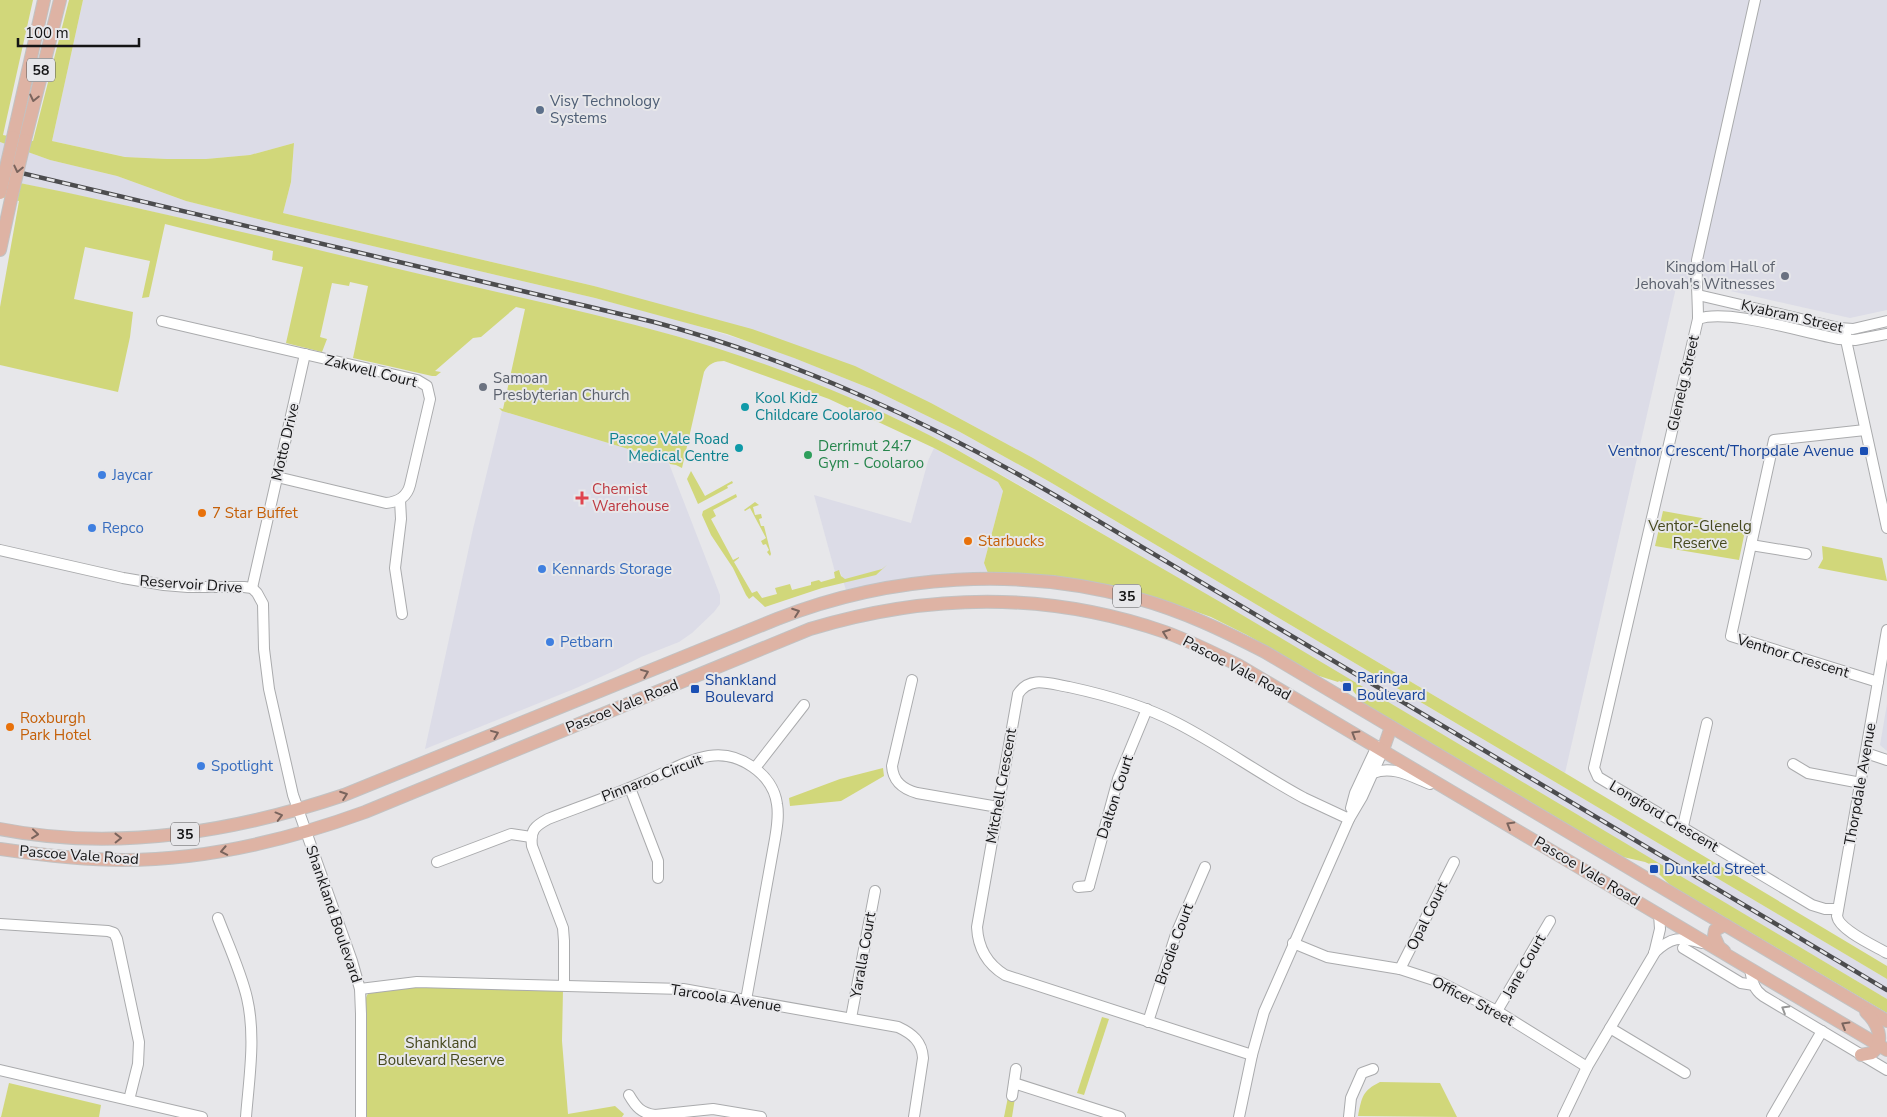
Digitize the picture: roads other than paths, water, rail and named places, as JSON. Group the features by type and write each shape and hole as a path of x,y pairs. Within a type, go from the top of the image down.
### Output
{"main road":[{"name":"58","path":"0,250 6,196 19,138 44,0"},
{"name":"58","path":"19,138 60,0"},
{"name":"Pascoe Vale Road","path":"0,829 70,837 142,838 235,826 298,810 376,782 794,612 830,601 888,587 938,581 1004,579 1073,586 1139,599 1197,619 1265,652 1887,1021"},
{"name":"Pascoe Vale Road","path":"0,849 83,859 126,860 185,857 252,846 305,832 365,812 754,652 847,618 920,605 966,602 1004,601 1063,607 1136,623 1188,641 1238,665 1882,1048"},
{"path":"746,632 754,652"},
{"path":"1380,748 1391,727"},
{"path":"70,837 72,848 83,859"},
{"path":"1725,925 1716,930 1714,936 1719,947 1729,956"},
{"path":"1857,1003 1876,1024 1882,1048 1872,1053 1861,1055"}],"street":[{"name":"Glenelg Street","path":"1594,765 1698,319 1697,260 1755,0"},
{"name":"Kyabram Street","path":"1698,295 1864,339 1887,334"},
{"name":"Kyabram Street","path":"1698,319 1712,316 1738,318 1846,335 1887,322"},
{"name":"Zakwell Court","path":"162,321 417,380 428,386 430,399 410,485 408,492 400,500"},
{"path":"1846,335 1887,528"},
{"name":"Motto Drive","path":"252,588 305,354"},
{"name":"Ventnor Crescent","path":"1865,430 1774,440 1731,636 1878,682"},
{"path":"277,477 386,503 400,500 402,519 395,568 402,614"},
{"path":"1751,544 1806,554"},
{"name":"Reservoir Drive","path":"0,551 164,585 188,587 244,586 252,588 258,593 262,604 264,649 270,692 286,770 305,832"},
{"name":"Thorpdale Avenue","path":"1838,909 1887,630"},
{"path":"912,679 892,766 894,776 899,785 917,793 998,807"},
{"name":"Mitchell Crescent","path":"1252,1055 1006,975 988,961 977,940 977,927 1018,694 1023,686 1032,682 1045,683 1116,698 1147,709 1177,722 1303,797 1349,819"},
{"path":"755,768 806,706"},
{"name":"Dalton Court","path":"1087,888 1118,779 1147,709"},
{"path":"1683,826 1707,723"},
{"path":"1239,1117 1252,1055 1264,1012 1349,819 1373,773 1380,748"},
{"path":"1349,819 1355,793 1380,748"},
{"path":"1866,753 1887,760"},
{"name":"Pinnaroo Circuit","path":"531,837 534,830 548,819 709,756 731,757 755,768 771,786 777,803 778,819 746,1000"},
{"path":"1793,764 1808,773 1861,783"},
{"name":"Longford Crescent","path":"1594,765 1598,777 1683,826 1812,905 1825,909 1838,909"},
{"path":"1373,773 1386,770 1400,772 1440,789 1445,787"},
{"path":"630,788 658,861 657,879"},
{"name":"Shankland Boulevard","path":"305,832 352,961 360,989 360,1117"},
{"path":"434,863 511,834 531,837 535,854 562,928 564,941 564,985"},
{"name":"Opal Court","path":"1400,969 1454,862"},
{"name":"Brodie Court","path":"1148,1022 1176,934 1206,865"},
{"name":"Yaralla Court","path":"851,1018 874,889"},
{"path":"1838,909 1837,919 1841,925 1887,953"},
{"path":"1654,954 1660,929 1659,914"},
{"path":"218,918 247,997 251,1019 252,1042 246,1117"},
{"name":"Jane Court","path":"1497,1011 1550,920"},
{"path":"0,924 108,931 114,933 117,939 139,1042 138,1064 129,1100"},
{"path":"1563,1117 1587,1066 1654,954 1663,944 1674,939 1686,939 1709,944"},
{"name":"Officer Street","path":"1293,943 1327,956 1400,969 1440,982 1497,1011 1587,1066"},
{"path":"1683,948 1741,983 1754,985"},
{"path":"1750,969 1754,985 1763,996 1887,1070"},
{"name":"Tarcoola Avenue","path":"360,989 417,982 683,989 898,1028 910,1032 922,1050 923,1058 914,1117"},
{"path":"1610,1028 1686,1073"},
{"path":"1772,1117 1822,1032"},
{"path":"1012,1096 1016,1069"},
{"path":"1349,1117 1351,1098 1362,1073 1373,1069"},
{"path":"0,1070 202,1117"},
{"path":"1014,1083 1120,1117"},
{"path":"628,1094 640,1110 646,1114 655,1115 713,1109 762,1117"}],"railway":[{"path":"0,168 654,322 760,355 862,396 961,444 1058,497 1887,990"}],"place":[{"name":"Visy Technology Systems","path":"540,110"},
{"name":"Kingdom Hall of Jehovah's Witnesses","path":"1785,276"},
{"name":"Samoan Presbyterian Church","path":"483,387"},
{"name":"Kool Kidz Childcare Coolaroo","path":"745,407"},
{"name":"Pascoe Vale Road Medical Centre","path":"739,448"},
{"name":"Ventnor Crescent/Thorpdale Avenue","path":"1864,451"},
{"name":"Derrimut 24:7 Gym - Coolaroo","path":"808,455"},
{"name":"Jaycar","path":"102,475"},
{"name":"Chemist Warehouse","path":"582,498"},
{"name":"7 Star Buffet","path":"202,513"},
{"name":"Repco","path":"92,528"},
{"name":"Starbucks","path":"968,541"},
{"name":"Kennards Storage","path":"542,569"},
{"name":"Petbarn","path":"550,642"},
{"name":"Paringa Boulevard","path":"1347,687"},
{"name":"Shankland Boulevard","path":"695,689"},
{"name":"Roxburgh Park Hotel","path":"10,727"},
{"name":"Spotlight","path":"201,766"},
{"name":"Dunkeld Street","path":"1654,869"}],"park label":[{"name":"Ventor-Glenelg Reserve","path":"1700,534"},
{"name":"Shankland Boulevard Reserve","path":"441,1052"}]}
